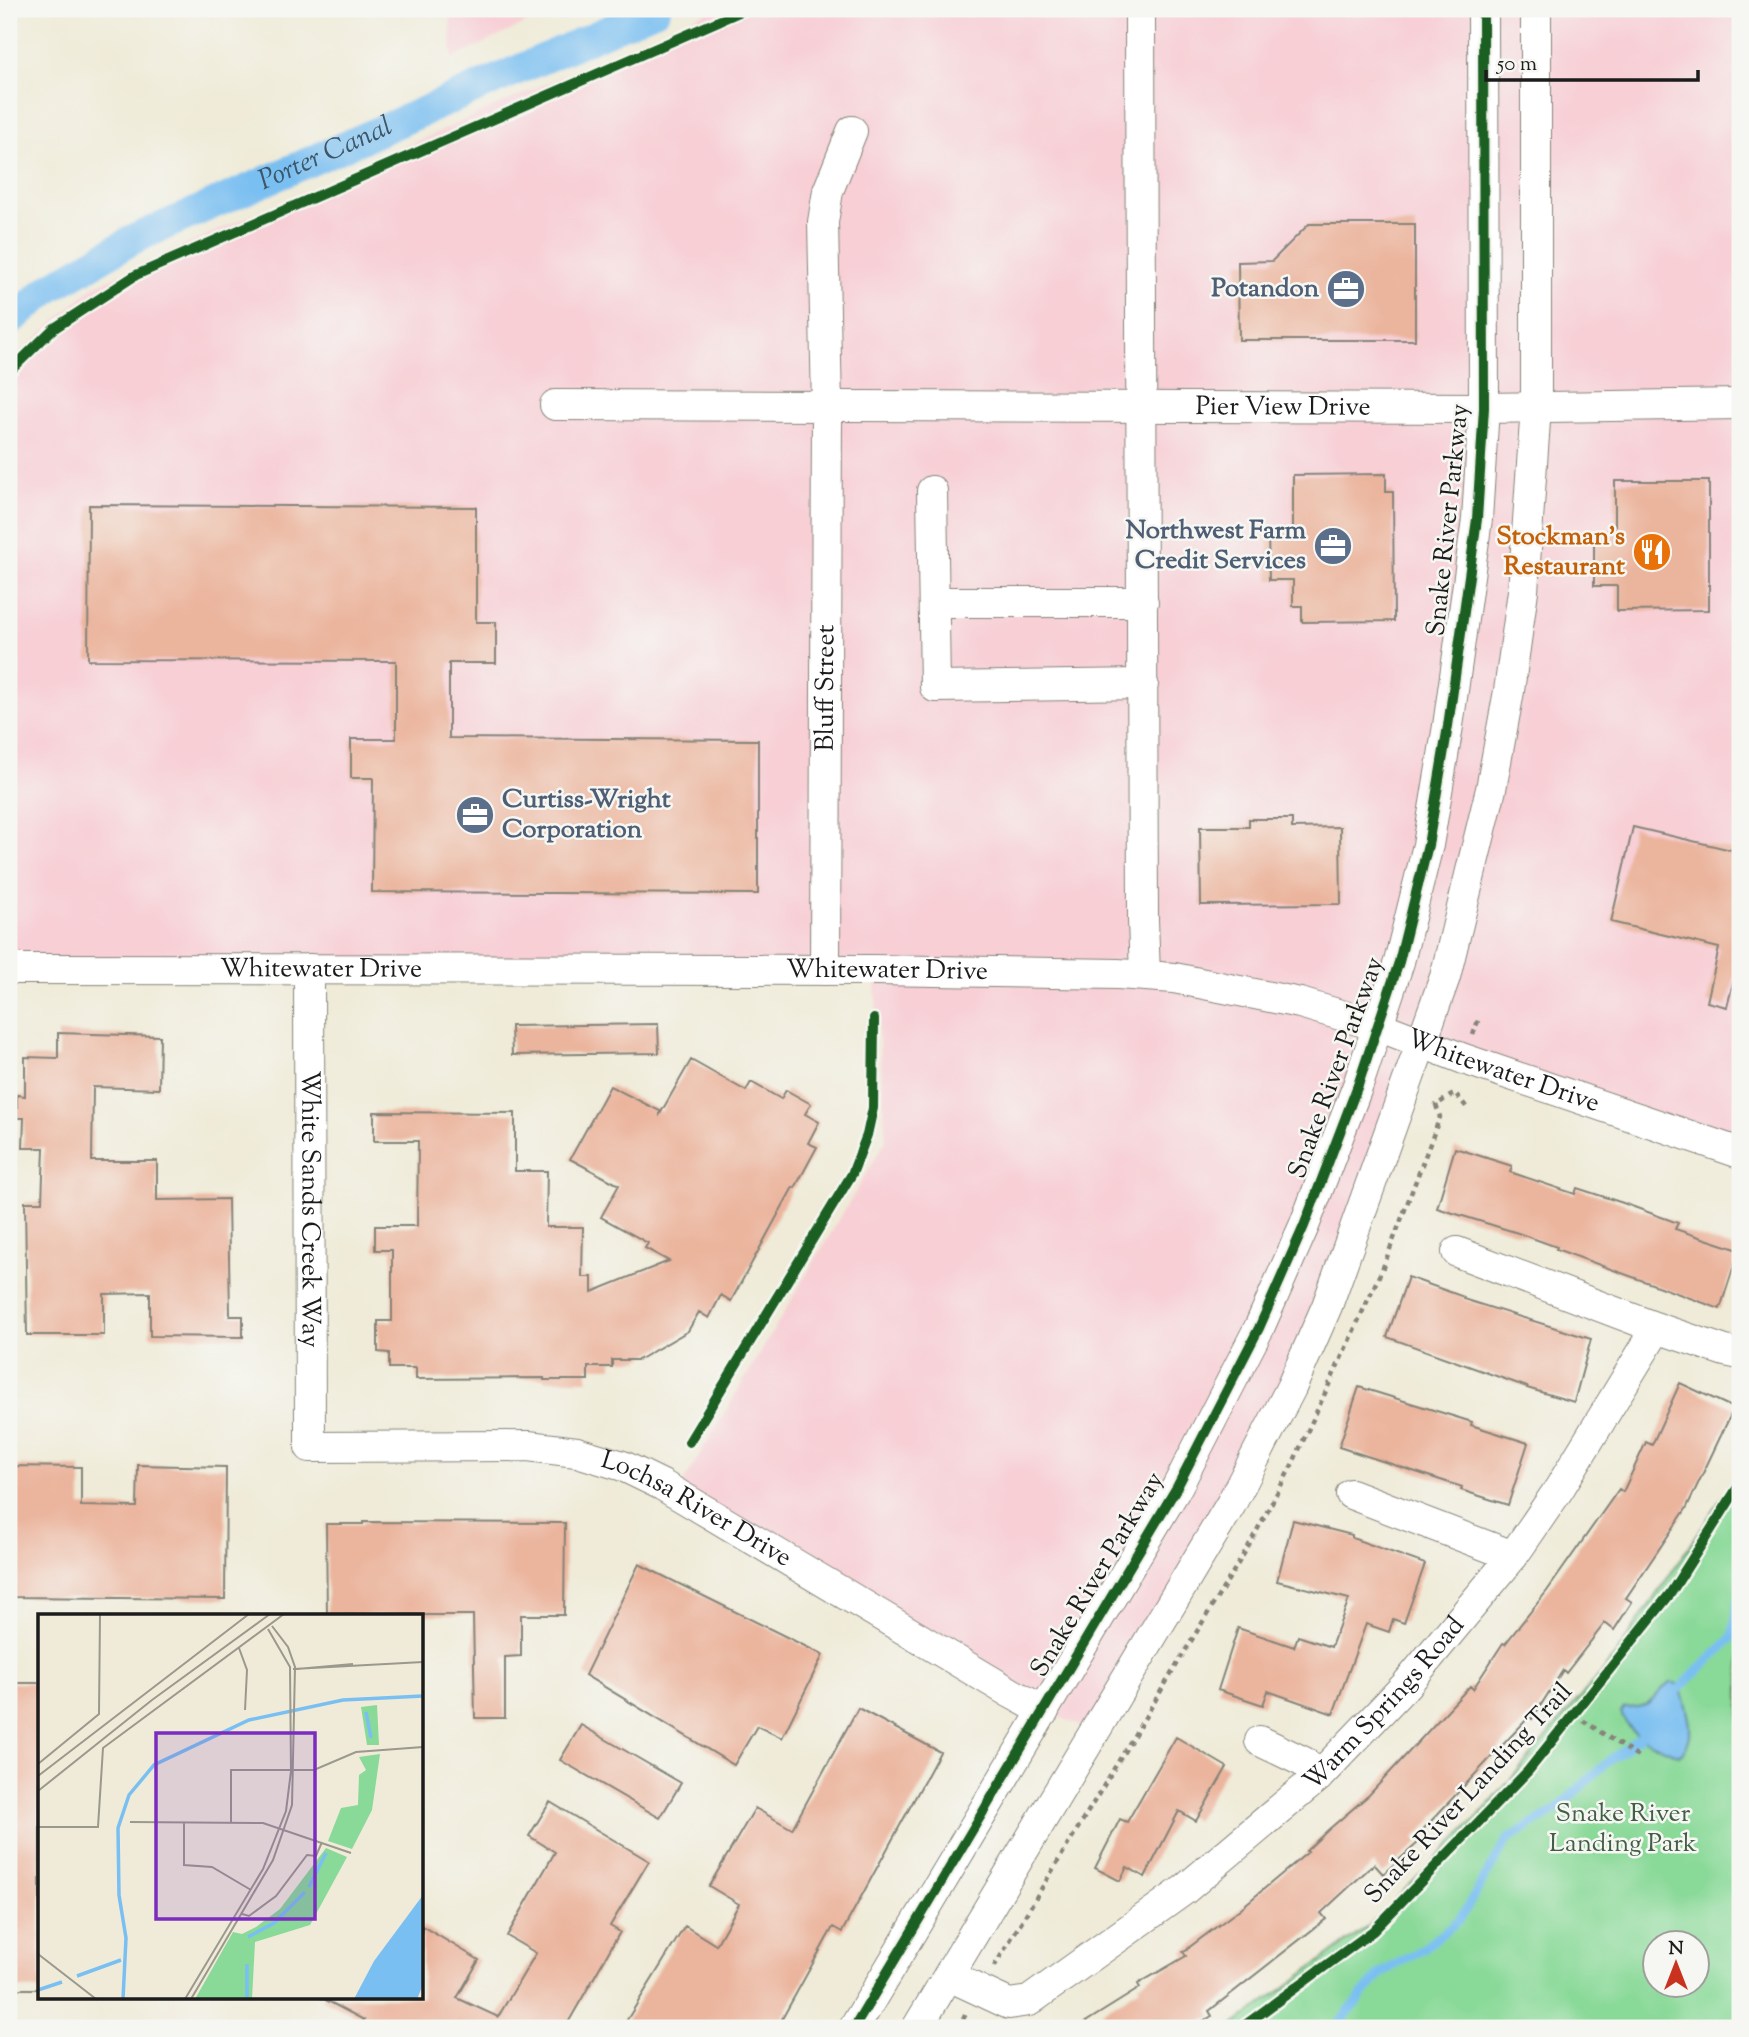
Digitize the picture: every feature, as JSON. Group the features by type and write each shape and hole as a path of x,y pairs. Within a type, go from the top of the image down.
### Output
{"street":[{"name":"Snake River Parkway","path":"854,2028 1177,1487 1259,1328 1309,1213 1399,962 1428,845 1477,520 1484,408 1483,9"},
{"path":"917,2028 1231,1504 1291,1388 1332,1293 1445,977 1498,752 1522,591 1536,407 1536,9"},
{"path":"1140,17 1145,975"},
{"name":"Bluff Street","path":"825,970 827,405 823,222 828,191 852,131"},
{"name":"Pier View Drive","path":"555,405 1484,408 1740,404"},
{"path":"932,491 935,687 1143,684"},
{"path":"934,601 1143,601"},
{"name":"Whitewater Drive","path":"9,969 825,970 1145,975 1174,978 1300,1003 1378,1026 1464,1059 1740,1153"},
{"name":"White Sands Creek Way","path":"309,969 310,1447"},
{"path":"1457,1252 1657,1328 1740,1354"},
{"name":"Warm Springs Road","path":"949,1976 1009,2004 1029,2001 1184,1890 1318,1777 1406,1685 1513,1556 1559,1489 1657,1328"},
{"name":"Lochsa River Drive","path":"310,1447 528,1446 577,1452 623,1466 662,1485 1044,1711"},
{"path":"1351,1494 1513,1556"},
{"path":"1260,1741 1304,1762 1318,1777"}],"path":[{"path":"1575,1715 1641,1759"}],"shaded area":[{"path":"450,9 555,9 452,59"},
{"path":"713,9 1740,9 1740,1154 1422,1042 1291,1388 1095,1731 1044,1711 677,1493 886,1140 874,970 9,968 9,363 94,286"}],"green space":[{"name":"Snake River Landing Park","path":"1740,1471 1740,2015 1733,2028 1230,2028 1369,1926 1485,1810 1615,1656"}],"water":[{"path":"1671,1682 1680,1685 1690,1723 1689,1741 1679,1755 1637,1734 1621,1713 1624,1708 1648,1704"}],"building":[{"path":"1309,224 1415,224 1415,340 1239,340 1238,262 1272,261"},
{"path":"1386,474 1386,492 1393,492 1394,621 1302,622 1302,606 1293,606 1293,580 1269,580 1268,532 1293,532 1293,475"},
{"path":"1615,481 1709,481 1709,610 1617,611 1617,586 1594,586 1594,531 1615,531"},
{"path":"89,505 476,507 476,622 496,622 496,663 449,663 449,738 758,740 758,894 372,892 373,778 351,778 351,739 396,739 396,661 88,660"},
{"path":"1249,819 1292,819 1292,828 1340,827 1341,904 1201,905 1200,827 1249,827"},
{"path":"1633,827 1740,852 1740,976 1735,975 1727,1007 1707,1002 1719,948 1611,922"},
{"path":"658,1024 659,1053 512,1055 511,1026"},
{"path":"58,1033 160,1036 159,1089 93,1087 92,1161 157,1161 157,1200 228,1199 230,1316 243,1316 243,1337 150,1336 150,1293 104,1294 104,1335 27,1335 25,1202 42,1202 44,1148 23,1148 24,1118 17,1118 17,1095 25,1096 25,1057 58,1058"},
{"path":"691,1060 746,1091 751,1082 781,1099 786,1090 811,1104 805,1114 819,1122 808,1143 817,1147 731,1301 721,1295 709,1318 699,1312 688,1331 638,1360 612,1360 612,1367 588,1367 588,1380 416,1379 416,1368 389,1368 389,1353 378,1352 378,1321 392,1321 392,1250 375,1250 375,1226 417,1226 418,1141 374,1141 374,1112 515,1113 515,1171 547,1171 546,1227 583,1227 582,1277 592,1277 592,1292 669,1261 645,1248 648,1243 601,1217 619,1185 570,1159 610,1086 660,1111 660,1114"},
{"path":"1455,1148 1512,1166 1510,1172 1575,1194 1577,1188 1623,1203 1678,1223 1675,1229 1739,1250 1720,1309 1518,1233 1437,1208"},
{"path":"1408,1277 1464,1297 1463,1299 1591,1339 1574,1402 1527,1388 1387,1337"},
{"path":"1680,1383 1734,1408 1686,1509 1626,1598 1632,1602 1614,1630 1605,1623 1566,1673 1563,1670 1532,1719 1529,1717 1415,1838 1419,1842 1383,1874 1374,1864 1321,1913 1326,1919 1209,2011 1212,2016 1191,2028 1076,2028 1140,1988 1138,1984 1186,1956 1183,1952 1308,1852 1306,1851 1328,1830 1369,1795 1470,1686 1473,1689 1503,1643 1505,1644 1547,1591 1619,1489 1623,1492 1646,1442 1652,1445"},
{"path":"1359,1387 1472,1422 1471,1425 1528,1443 1508,1505 1339,1447"},
{"path":"138,1465 226,1467 225,1599 9,1597 9,1466 81,1467 81,1506 137,1507"},
{"path":"1293,1520 1352,1535 1352,1538 1425,1564 1404,1623 1393,1619 1389,1632 1366,1624 1333,1714 1268,1691 1263,1705 1218,1690 1238,1628 1294,1647 1298,1636 1331,1647 1349,1599 1277,1581"},
{"path":"565,1523 564,1615 521,1615 521,1656 505,1657 505,1718 475,1718 473,1615 327,1614 326,1524"},
{"path":"639,1564 823,1655 782,1738 757,1726 734,1765 585,1675"},
{"path":"9,1683 38,1683 38,1989 9,1989"},
{"path":"858,1708 940,1752 842,1932 833,1927 777,2028 622,2028 685,1926 716,1945 739,1904 709,1886 755,1808 792,1829"},
{"path":"581,1725 681,1783 660,1818 560,1760"},
{"path":"1176,1737 1227,1767 1196,1821 1179,1811 1145,1877 1127,1867 1120,1881 1095,1868 1120,1819 1127,1822"},
{"path":"550,1802 649,1861 610,1926 620,1932 565,2028 360,2028 364,2020 322,1998 424,1998 424,1927 479,1960 457,1998 498,2017 536,1953 507,1936 555,1852 529,1836"}],"waterway":[{"name":"Porter Canal","path":"9,322 50,288 134,239 656,9"},
{"path":"1675,1693 1733,1637 1740,1589"},
{"path":"1335,2028 1380,1974 1424,1948 1460,1919 1508,1839 1556,1810 1603,1766 1640,1737 1646,1728"}],"cycle path":[{"path":"9,372 53,329 136,275 746,9"},
{"path":"854,2028 1177,1487 1259,1328 1304,1226 1358,1085 1399,962 1428,845 1477,519 1484,408 1483,9"},
{"path":"689,1442 852,1174 867,1135 873,1108 874,1019"},
{"name":"Snake River Landing Trail","path":"1241,2028 1373,1931 1528,1771 1670,1594 1740,1484"}],"place":[{"name":"Potandon","path":"1346,289"},
{"name":"Northwest Farm Credit Services","path":"1333,546"},
{"name":"Stockman's Restaurant","path":"1652,552"},
{"name":"Curtiss-Wright Corporation","path":"475,815"}]}
